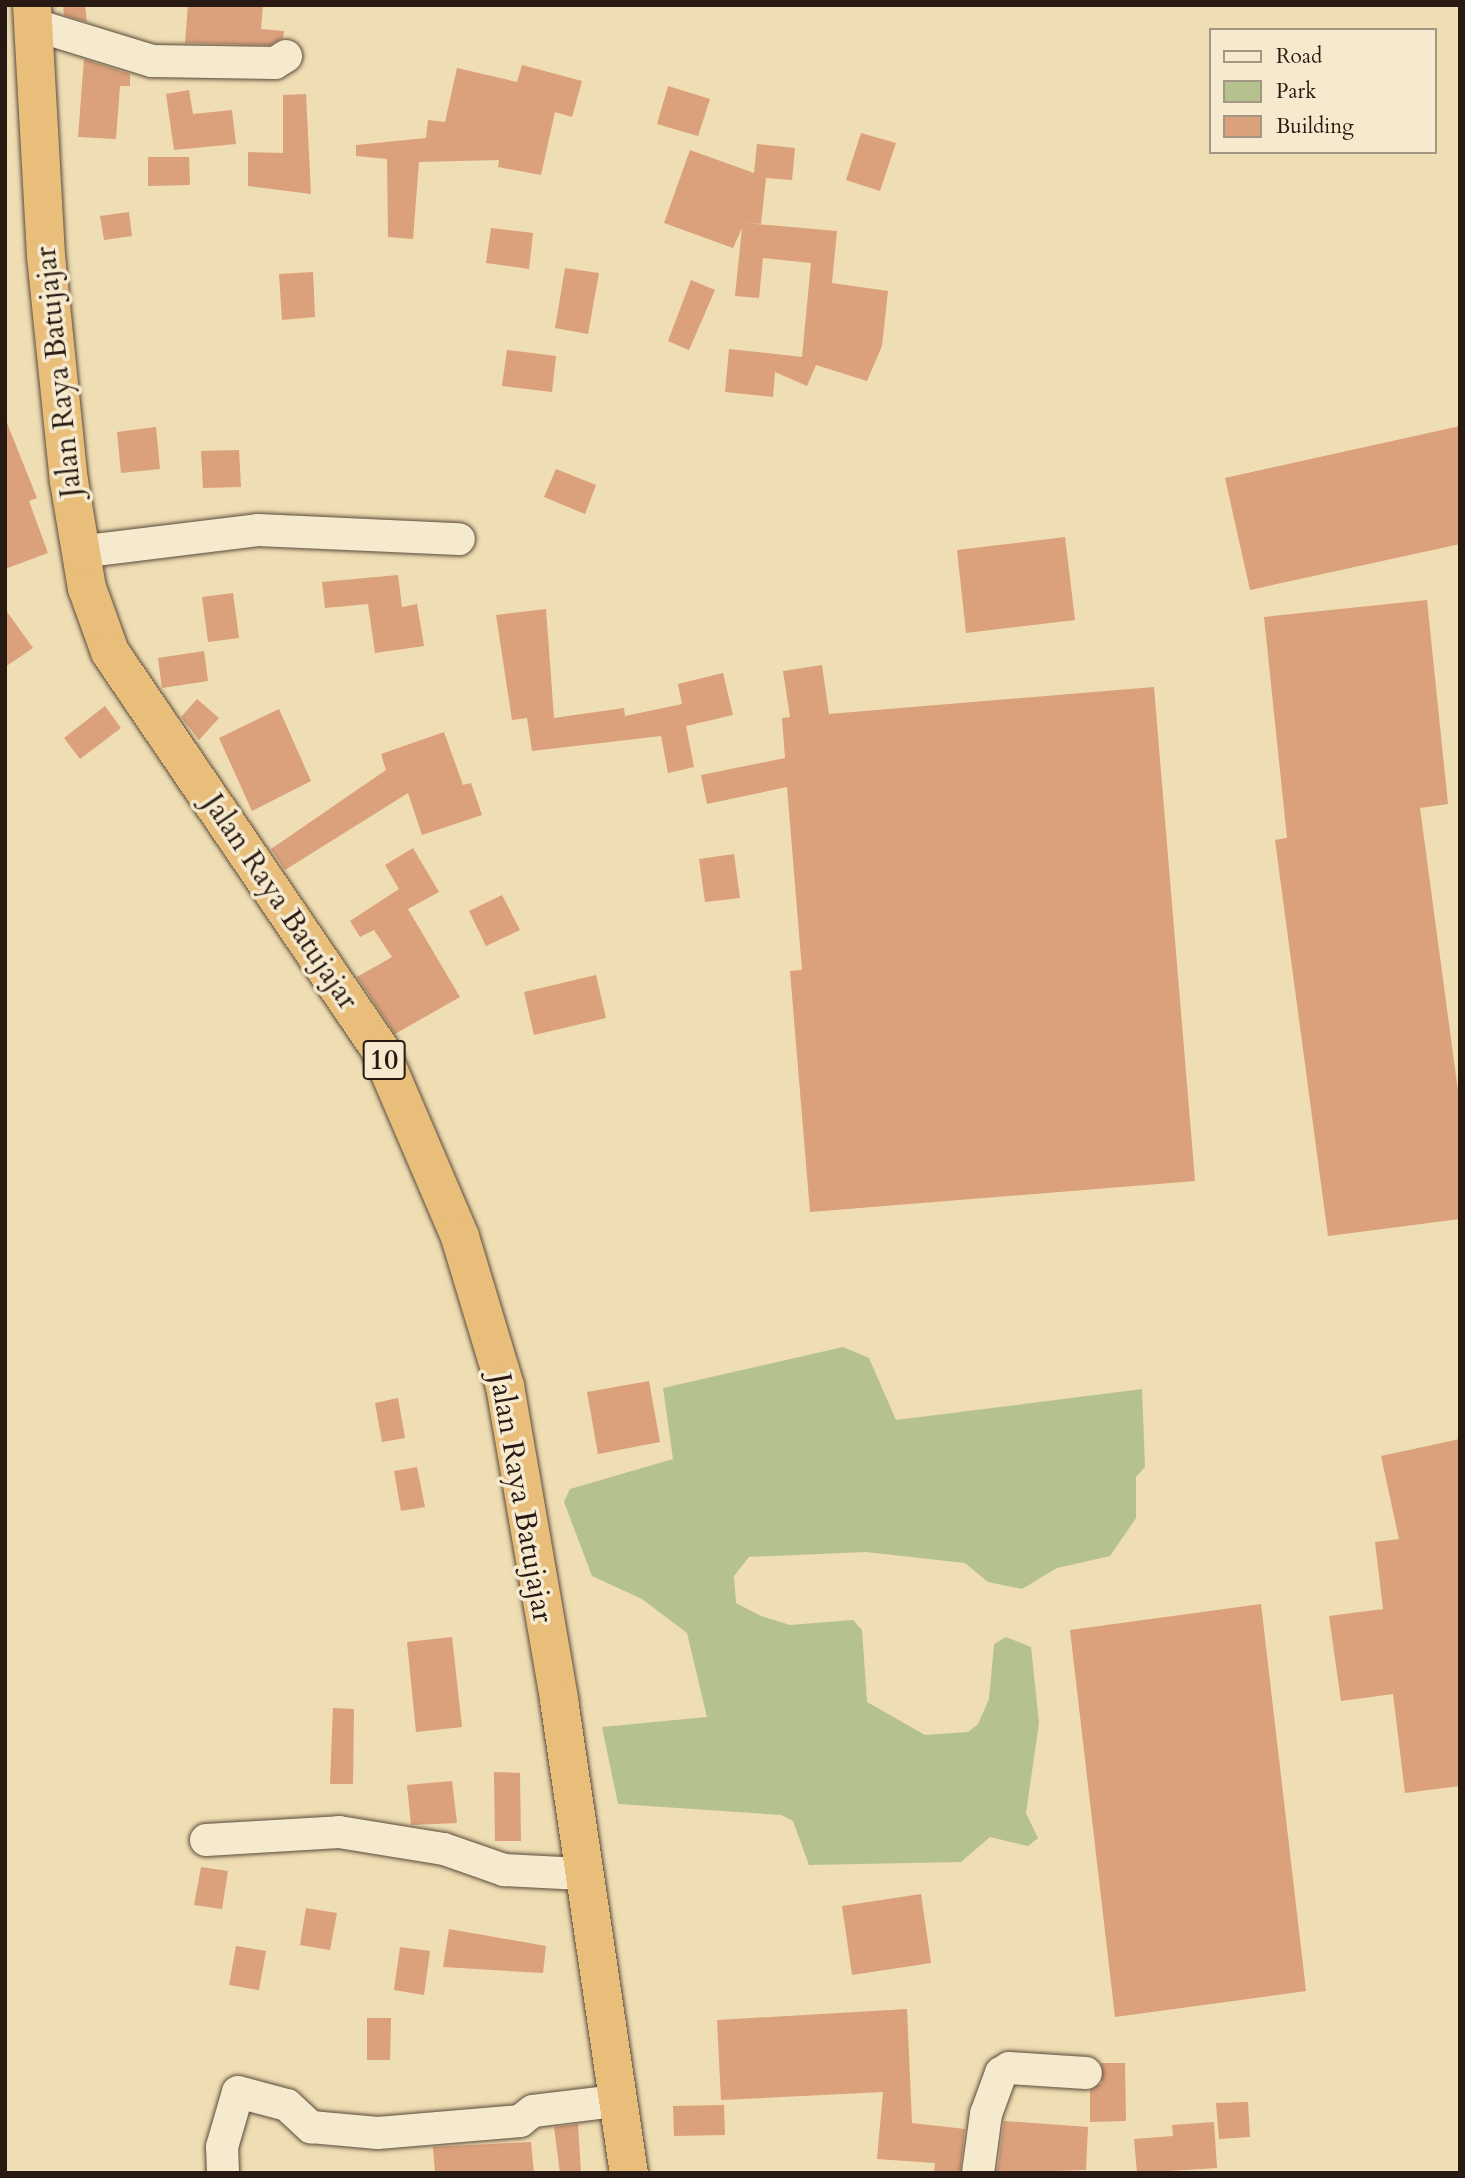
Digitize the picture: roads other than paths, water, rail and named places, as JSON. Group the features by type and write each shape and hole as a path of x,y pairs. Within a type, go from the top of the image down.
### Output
{"highway":[{"name":"Jalan Raya Batujajar","path":"34,15 46,256 79,552 110,652 380,1050 460,1237 505,1386 628,2173"}],"street":[{"path":"34,15 152,61 275,63 286,56"},
{"path":"79,552 258,530 459,539"},
{"path":"206,1840 339,1832 444,1849 504,1870 582,1874"},
{"path":"978,2173 986,2114 1001,2073 1009,2068 1086,2073"},
{"path":"223,2173 222,2147 238,2092 287,2105 311,2127 378,2133 520,2121 533,2112 616,2101"}]}
